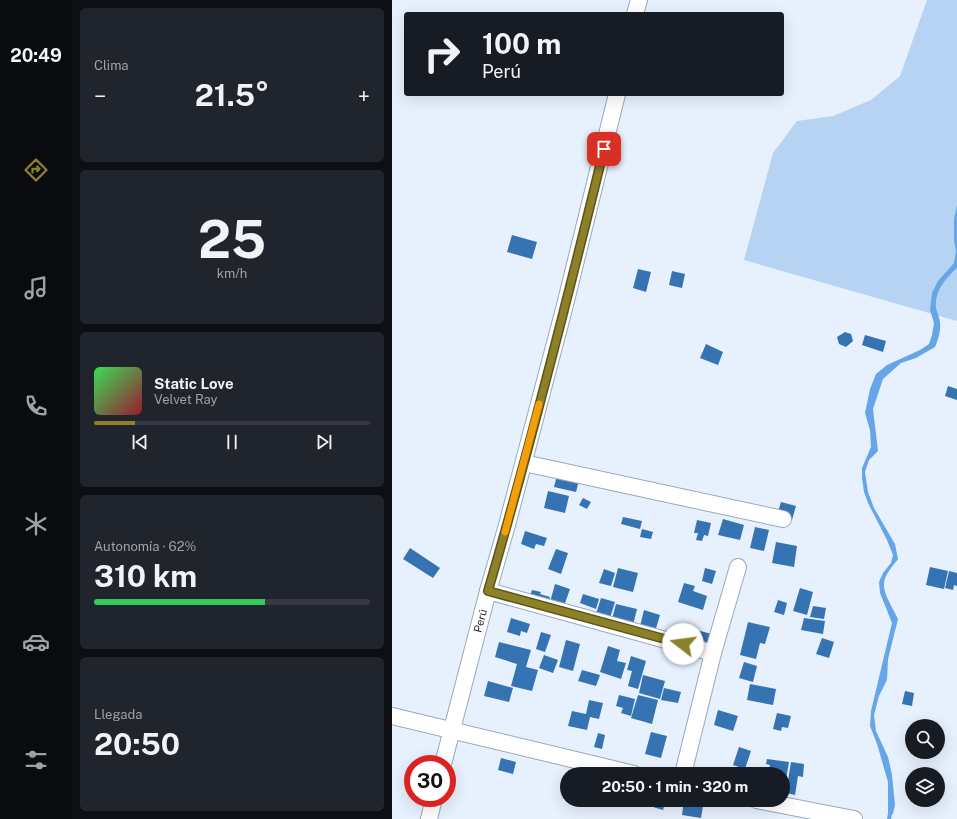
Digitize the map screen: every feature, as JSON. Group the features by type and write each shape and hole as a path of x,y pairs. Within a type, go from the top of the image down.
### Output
{"street":[{"path":"636,12 639,0"},
{"name":"Perú","path":"445,755 564,309 617,96"},
{"path":"524,463 783,519"},
{"path":"685,767 713,653 738,567"},
{"path":"488,591 713,653"},
{"path":"392,716 605,767"},
{"path":"429,819 432,807"},
{"path":"790,807 854,819"}],"shaded area":[{"path":"927,0 957,0 957,321 744,260 773,153 797,121 833,116 871,100 900,76"}],"water":[{"path":"957,205 957,268 942,285 937,296 936,308 940,319 940,332 935,347 916,358 901,363 883,379 873,409 878,451 869,460 865,472 868,492 874,508 895,544 898,559 885,577 884,581 885,592 898,619 888,659 887,680 879,696 874,715 876,731 888,757 892,775 895,805 893,814 888,812 888,782 870,726 871,711 892,623 880,593 879,582 883,573 891,563 893,555 864,492 862,468 871,447 870,430 865,413 870,389 876,374 887,365 920,350 929,344 934,323 930,310 932,293 938,281 954,263 956,251 954,241 954,219"}],"building":[{"path":"512,235 537,242 532,259 507,252"},
{"path":"638,269 651,272 646,292 633,288"},
{"path":"672,271 685,274 682,288 669,285"},
{"path":"845,332 851,334 853,341 846,347 839,344 837,337"},
{"path":"865,335 886,341 883,352 862,345"},
{"path":"706,344 723,352 718,365 700,358"},
{"path":"948,386 957,389 957,400 945,396"},
{"path":"557,475 579,480 576,492 554,487"},
{"path":"548,491 569,496 565,513 544,508"},
{"path":"583,498 591,502 587,509 579,505"},
{"path":"781,502 796,506 792,520 777,515"},
{"path":"623,517 642,521 640,529 621,524"},
{"path":"723,519 744,525 740,540 718,535"},
{"path":"697,520 711,523 708,536 704,535 702,541 696,540 698,533 694,533"},
{"path":"755,527 769,530 764,551 750,548"},
{"path":"642,529 653,532 651,539 640,537"},
{"path":"525,531 547,538 544,546 536,544 534,549 521,544"},
{"path":"776,542 797,546 794,567 772,563"},
{"path":"410,548 440,568 433,578 403,559"},
{"path":"556,549 568,553 561,574 548,569"},
{"path":"930,567 948,571 944,589 926,585"},
{"path":"618,568 638,573 633,592 613,587"},
{"path":"705,568 716,571 712,584 702,581"},
{"path":"604,569 615,573 611,586 599,583"},
{"path":"949,571 957,573 957,586 954,585 953,590 945,588"},
{"path":"684,583 695,586 693,591 707,596 703,610 678,602"},
{"path":"555,584 570,589 564,606 550,602"},
{"path":"800,588 813,592 807,615 793,611"},
{"path":"532,590 541,592 540,594 550,597 548,604 529,599"},
{"path":"583,594 599,599 596,609 580,603"},
{"path":"601,598 615,602 609,621 595,617"},
{"path":"778,600 787,603 784,615 774,612"},
{"path":"616,604 637,609 633,625 612,619"},
{"path":"813,606 826,608 824,619 810,617"},
{"path":"644,610 660,615 654,635 639,630"},
{"path":"511,618 530,624 527,633 521,631 520,636 507,632"},
{"path":"804,618 825,621 823,634 801,630"},
{"path":"748,622 770,627 765,644 760,643 756,659 740,655"},
{"path":"681,629 699,635 695,646 678,640"},
{"path":"700,631 716,635 712,649 697,645"},
{"path":"541,632 551,635 545,652 536,649"},
{"path":"822,638 834,642 829,658 816,654"},
{"path":"566,640 580,644 573,671 559,667"},
{"path":"499,642 531,650 526,667 538,670 532,691 511,686 517,664 495,657"},
{"path":"608,646 620,650 617,661 626,663 621,679 600,672"},
{"path":"544,655 558,660 553,673 539,668"},
{"path":"631,656 646,661 638,689 628,686 632,671 627,670"},
{"path":"744,662 757,666 753,682 739,678"},
{"path":"582,670 600,675 596,686 578,681"},
{"path":"643,675 665,681 660,699 639,693"},
{"path":"488,681 513,688 509,702 484,696"},
{"path":"750,684 776,689 773,705 747,700"},
{"path":"664,688 681,692 678,703 661,700"},
{"path":"905,691 914,693 912,706 902,704"},
{"path":"619,695 635,699 631,716 621,713 623,708 616,706"},
{"path":"638,695 658,700 652,724 631,718"},
{"path":"589,700 603,703 599,719 590,717 587,730 568,726 572,711 586,714"},
{"path":"718,710 738,716 733,731 714,725"},
{"path":"777,713 791,716 788,728 782,727 781,731 773,729"},
{"path":"651,732 667,736 661,758 645,754"},
{"path":"598,733 605,735 602,749 594,747"},
{"path":"739,747 751,751 746,767 733,765"},
{"path":"501,758 516,762 513,774 498,770"},
{"path":"767,759 789,762 788,767 770,767 770,765 766,764"},
{"path":"791,762 804,764 803,777 798,776 795,795 790,794"},
{"path":"653,807 664,807 663,810"},
{"path":"683,807 703,807 701,818 682,815"}],"waterway":[{"path":"889,819 891,809"}],"slow traffic":[{"path":"505,532 539,404"}],"route":[{"path":"604,149 564,309 488,591 683,644"}]}
